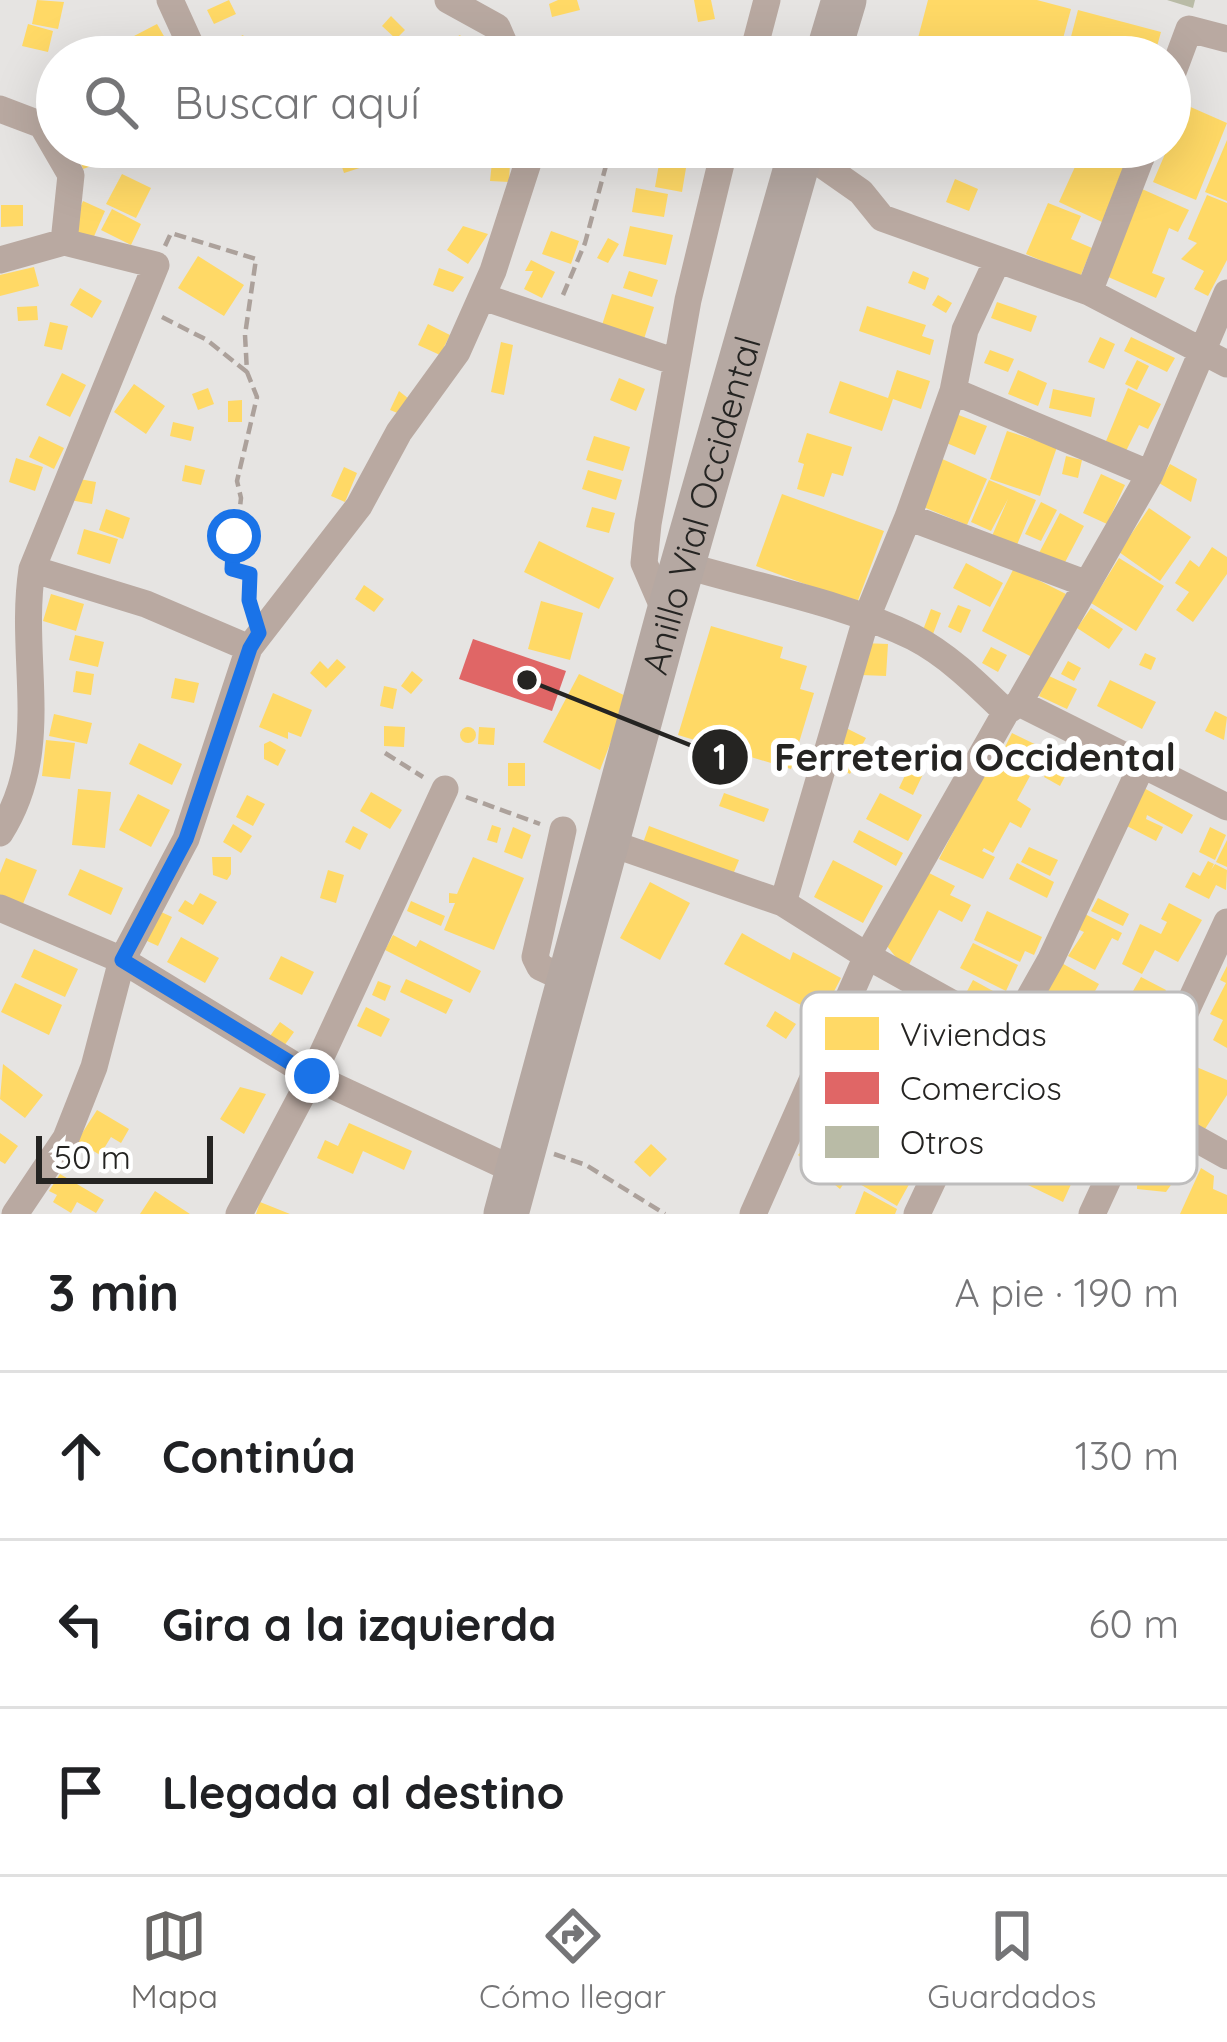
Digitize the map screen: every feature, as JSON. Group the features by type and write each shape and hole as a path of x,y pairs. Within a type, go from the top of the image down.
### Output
{"highway":[{"path":"838,36 844,0"},
{"name":"Anillo Vial Occidental","path":"515,1176 796,168"}],"street":[{"path":"170,0 186,36"},
{"path":"448,0 497,27 501,36"},
{"path":"758,36 767,0"},
{"path":"1186,36 1189,29 1227,39"},
{"path":"0,109 36,123"},
{"path":"64,242 71,175 67,168"},
{"path":"15,1214 66,1138 94,1067 122,960 186,839 254,640 359,506 399,432 457,352 483,297 526,168"},
{"path":"668,616 644,563 676,362 720,168"},
{"path":"829,168 861,192 882,218 1089,292 1227,364"},
{"path":"1089,292 1137,168"},
{"path":"0,260 64,242 156,265 32,569 27,599 30,757 19,804 0,833"},
{"path":"783,904 866,619 953,392 965,330 998,261"},
{"path":"852,992 868,956 1150,474 1227,293"},
{"path":"483,297 676,362"},
{"path":"953,392 1150,474"},
{"path":"908,517 1087,584"},
{"path":"684,565 914,638 1012,707 1227,807"},
{"path":"32,569 254,640"},
{"path":"1031,992 1142,765"},
{"path":"239,1214 312,1076 445,789"},
{"path":"563,830 535,957 540,967 570,981"},
{"path":"607,842 783,904 931,992"},
{"path":"0,908 122,960 312,1076 515,1176"},
{"path":"1195,992 1227,922"},
{"path":"753,1214 801,1106"},
{"path":"1197,1139 1227,1156"},
{"path":"917,1214 932,1184"},
{"path":"1092,1214 1106,1184"}],"path":[{"path":"553,319 585,243 605,168"},
{"path":"171,233 256,259 245,334 247,373 257,397 237,481 241,498 232,569 250,574 254,640"},
{"path":"138,305 207,340 247,373"},
{"path":"385,754 445,789 563,830"},
{"path":"515,1176 586,1165 665,1214"}],"building: Viviendas":[{"path":"37,0 64,2 58,29 32,24"},
{"path":"229,0 236,14 214,24 207,10"},
{"path":"577,0 580,10 552,17 549,4"},
{"path":"694,0 711,0 715,19 698,22"},
{"path":"928,0 1037,0 1071,9 1064,36 919,36"},
{"path":"1078,10 1161,32 1160,36 1071,36"},
{"path":"391,16 405,30 393,36 382,26"},
{"path":"28,24 53,31 52,36 36,36 36,49 22,46"},
{"path":"157,24 164,36 134,36"},
{"path":"1191,107 1227,123 1196,200 1153,182 1159,168 1191,168"},
{"path":"1227,140 1227,201 1205,192"},
{"path":"491,168 510,168 509,182 490,181"},
{"path":"658,168 686,168 682,192 655,187"},
{"path":"1074,168 1127,168 1102,222 1059,202"},
{"path":"122,174 151,188 136,218 106,204"},
{"path":"955,179 978,189 969,211 946,202"},
{"path":"636,188 668,194 664,217 632,212"},
{"path":"1142,189 1189,210 1178,232 1169,228 1152,273 1165,278 1156,298 1106,276"},
{"path":"1207,195 1227,203 1227,260 1208,296 1194,289 1204,271 1181,259 1197,243 1188,239"},
{"path":"83,201 105,211 92,241 70,231"},
{"path":"1048,203 1081,216 1071,239 1092,248 1080,277 1026,254"},
{"path":"1,205 23,205 23,226 1,227"},
{"path":"112,209 141,224 131,245 101,230"},
{"path":"463,226 488,234 468,264 447,250"},
{"path":"630,226 673,235 666,265 623,256"},
{"path":"551,231 579,241 571,264 542,254"},
{"path":"608,238 619,244 608,263 597,258"},
{"path":"198,256 244,285 224,316 178,288"},
{"path":"531,260 555,272 542,298 524,289 533,271 525,271"},
{"path":"34,267 39,286 0,296 0,275"},
{"path":"439,268 464,277 453,292 433,285"},
{"path":"629,271 658,280 652,297 623,288"},
{"path":"913,271 929,278 925,290 908,283"},
{"path":"80,288 102,301 92,318 70,305"},
{"path":"612,294 654,307 644,339 602,325"},
{"path":"938,295 952,303 946,313 932,305"},
{"path":"997,302 1037,316 1031,332 991,318"},
{"path":"37,306 38,320 18,321 17,307"},
{"path":"867,306 926,325 922,336 934,340 930,355 859,331"},
{"path":"50,322 68,326 62,350 44,346"},
{"path":"428,324 450,335 440,355 418,345"},
{"path":"1100,337 1115,344 1104,369 1088,362"},
{"path":"1131,337 1175,358 1167,372 1124,351"},
{"path":"501,342 513,345 504,395 491,392"},
{"path":"990,350 1014,359 1008,372 984,363"},
{"path":"1137,360 1149,366 1137,390 1125,384"},
{"path":"897,370 930,381 921,409 893,399 882,431 829,413 840,381 888,398"},
{"path":"1018,370 1047,383 1038,406 1008,394"},
{"path":"62,373 86,385 70,417 46,405"},
{"path":"619,378 645,389 636,411 610,400"},
{"path":"134,384 165,406 146,434 114,412"},
{"path":"208,388 214,404 198,410 192,394"},
{"path":"1128,388 1161,404 1148,429 1139,425 1126,451 1106,441"},
{"path":"1053,389 1095,398 1091,417 1049,408"},
{"path":"399,391 409,399 400,414 390,410"},
{"path":"242,400 242,422 228,422 228,401"},
{"path":"956,414 987,426 975,455 944,442"},
{"path":"173,422 194,427 191,441 170,436"},
{"path":"1007,431 1057,447 1040,496 990,479"},
{"path":"807,433 852,447 843,476 832,473 824,497 797,489 804,464 798,462"},
{"path":"39,436 64,448 54,469 29,457"},
{"path":"594,436 630,447 623,471 586,460"},
{"path":"1066,456 1082,460 1078,478 1062,474"},
{"path":"16,458 43,467 35,491 9,482"},
{"path":"940,458 987,479 967,525 921,506"},
{"path":"1170,464 1197,479 1191,502 1159,483"},
{"path":"185,465 205,470 201,485 182,481"},
{"path":"344,467 357,473 345,502 331,496"},
{"path":"588,470 622,480 616,500 582,489"},
{"path":"1101,474 1125,485 1107,524 1083,513"},
{"path":"74,478 96,482 92,504 70,500"},
{"path":"989,480 1036,500 1016,547 992,536 1008,499 991,531 971,522"},
{"path":"782,494 884,531 857,603 756,566"},
{"path":"1041,502 1057,510 1041,541 1025,534"},
{"path":"592,507 615,513 609,533 586,527"},
{"path":"1149,508 1191,537 1160,581 1119,552"},
{"path":"106,509 130,518 123,539 99,530"},
{"path":"1060,513 1084,526 1062,568 1038,555"},
{"path":"84,529 118,539 110,564 77,554"},
{"path":"539,541 614,578 599,609 524,572"},
{"path":"1212,547 1227,557 1227,574 1193,622 1176,610 1189,592 1175,583 1190,560 1199,567"},
{"path":"1119,558 1164,586 1136,631 1091,603"},
{"path":"966,563 1003,583 990,607 953,588"},
{"path":"1014,568 1066,594 1034,658 982,631"},
{"path":"364,585 384,599 374,612 355,599"},
{"path":"51,594 84,604 76,631 43,621"},
{"path":"541,601 583,613 570,660 528,649"},
{"path":"958,605 971,610 961,633 948,627"},
{"path":"1091,608 1123,629 1109,649 1077,628"},
{"path":"931,609 941,613 933,634 923,630"},
{"path":"711,626 783,647 780,658 807,666 800,689 814,693 791,769 678,735"},
{"path":"75,635 104,642 98,667 69,660"},
{"path":"863,643 888,644 886,676 861,675"},
{"path":"991,647 1007,655 998,672 982,663"},
{"path":"1145,653 1156,658 1151,670 1139,665"},
{"path":"337,659 346,667 326,688 310,673 320,661 328,669"},
{"path":"1068,661 1081,668 1074,681 1061,674"},
{"path":"76,671 94,674 91,695 73,692"},
{"path":"412,671 423,680 411,694 401,686"},
{"path":"579,674 628,697 600,770 543,742"},
{"path":"1049,676 1077,689 1067,709 1039,696"},
{"path":"175,678 199,683 194,703 171,698"},
{"path":"1110,680 1156,702 1142,729 1097,706"},
{"path":"384,686 397,689 393,709 380,706"},
{"path":"273,693 312,710 301,737 288,732 288,739 259,727"},
{"path":"1215,711 1227,717 1224,740 1205,731"},
{"path":"54,714 92,723 87,744 49,736"},
{"path":"384,726 405,727 404,747 384,746"},
{"path":"468,727 476,735 468,743 460,735"},
{"path":"479,727 495,728 494,745 478,744"},
{"path":"846,728 866,738 859,751 839,741"},
{"path":"1012,733 1049,751 1036,776 1000,757"},
{"path":"46,740 75,743 70,779 42,776"},
{"path":"270,741 286,750 278,766 264,759 264,744"},
{"path":"139,743 182,764 172,785 129,764"},
{"path":"839,744 860,755 850,774 829,763"},
{"path":"1056,755 1072,763 1060,786 1044,777"},
{"path":"992,758 1030,776 1017,800 1031,809 1021,828 1010,822 993,853 984,848 995,857 983,879 939,859"},
{"path":"508,763 525,763 525,786 508,786"},
{"path":"911,763 925,770 913,795 899,788"},
{"path":"1142,787 1193,815 1182,834 1147,815 1146,819 1163,827 1156,841 1123,824"},
{"path":"78,789 111,792 105,848 72,845"},
{"path":"371,792 402,810 390,829 360,811"},
{"path":"724,793 769,809 764,822 719,806"},
{"path":"880,793 922,815 908,841 866,819"},
{"path":"138,794 170,810 151,847 119,830"},
{"path":"247,795 265,804 253,826 236,817"},
{"path":"233,824 252,836 241,853 223,842"},
{"path":"492,825 501,828 497,843 487,840"},
{"path":"353,826 368,834 360,850 345,842"},
{"path":"649,826 739,860 732,877 643,843"},
{"path":"513,827 531,835 522,859 504,852"},
{"path":"1210,827 1226,835 1215,860 1199,852"},
{"path":"859,830 903,853 896,866 853,842"},
{"path":"1227,840 1227,867 1216,862"},
{"path":"1029,847 1058,860 1050,876 1021,862"},
{"path":"212,857 231,857 227,880 213,875"},
{"path":"473,857 524,878 494,950 444,930 455,903 449,903 449,893 457,894"},
{"path":"6,858 37,870 20,911 0,903 0,873"},
{"path":"833,860 883,886 863,923 814,897"},
{"path":"1208,861 1214,864 1211,870 1215,864 1227,870 1226,890 1216,885 1209,899 1185,887 1193,872 1200,876"},
{"path":"1017,863 1054,882 1047,898 1009,879"},
{"path":"80,869 123,888 111,915 68,895"},
{"path":"328,870 344,875 336,903 320,898"},
{"path":"929,873 955,886 950,895 971,905 962,922 939,910 906,970 887,946"},
{"path":"650,882 690,903 660,960 620,938"},
{"path":"200,893 217,902 203,925 178,911 185,900 193,905"},
{"path":"1098,898 1129,914 1123,926 1091,911"},
{"path":"411,901 445,916 441,926 407,911"},
{"path":"1169,903 1202,920 1178,962 1155,950 1142,974 1122,964 1140,924 1161,934 1167,922 1161,919"},
{"path":"159,911 172,917 158,946 145,940"},
{"path":"987,911 1042,937 1034,955 1025,951 1020,962 974,940"},
{"path":"1081,912 1122,933 1118,941 1112,938 1095,970 1068,956 1084,932 1073,927"},
{"path":"742,933 790,960 793,952 841,978 834,992 801,992 801,1005 724,964"},
{"path":"393,935 416,947 420,940 481,971 470,993 385,950"},
{"path":"181,937 219,958 205,983 167,962"},
{"path":"973,943 1018,965 1006,991 960,968"},
{"path":"34,949 78,969 65,997 21,977"},
{"path":"281,956 314,972 302,995 269,979"},
{"path":"1058,961 1099,984 1095,992 1040,992"},
{"path":"1227,966 1227,1048 1213,1040 1223,1020 1210,1014 1226,983 1220,980"},
{"path":"1141,977 1166,990 1165,992 1132,992"},
{"path":"406,979 453,1000 446,1014 400,992"},
{"path":"973,980 993,991 992,992 967,992"},
{"path":"378,981 391,986 385,1001 372,995"},
{"path":"15,983 62,1005 49,1035 1,1012"},
{"path":"366,1007 390,1019 381,1037 357,1026"},
{"path":"775,1011 796,1024 786,1039 766,1026"},
{"path":"280,1022 294,1032 284,1046 270,1036"},
{"path":"3,1064 43,1095 25,1118 0,1099"},
{"path":"1197,1067 1227,1080 1227,1095 1205,1129 1197,1125"},
{"path":"240,1087 266,1094 244,1134 220,1119"},
{"path":"97,1110 129,1129 121,1143 111,1137 100,1155 77,1141"},
{"path":"349,1123 412,1151 404,1170 363,1151 353,1174 317,1158 325,1140 338,1146"},
{"path":"0,1133 18,1146 5,1164 0,1161"},
{"path":"651,1144 667,1159 650,1177 634,1162"},
{"path":"1201,1168 1214,1176 1213,1189 1227,1195 1227,1214 1180,1214"},
{"path":"60,1174 104,1200 96,1213 77,1202 71,1213 53,1202 57,1195 49,1191"},
{"path":"860,1184 909,1184 897,1206"},
{"path":"1028,1184 1071,1184 1063,1202"},
{"path":"1137,1184 1172,1184 1166,1192 1137,1189"},
{"path":"155,1191 190,1214 140,1214"},
{"path":"864,1191 897,1209 895,1214 855,1214"},
{"path":"260,1202 290,1214 256,1214"}],"building: Comercios":[{"path":"473,639 566,671 552,711 459,679"}],"building: Otros":[{"path":"1167,0 1195,0 1193,8"}],"place":[{"name":"Ferreteria Occidental","path":"527,680"}],"route":[{"path":"234,536 232,569 250,574 249,600 259,633 186,839 122,960 312,1076"}]}
